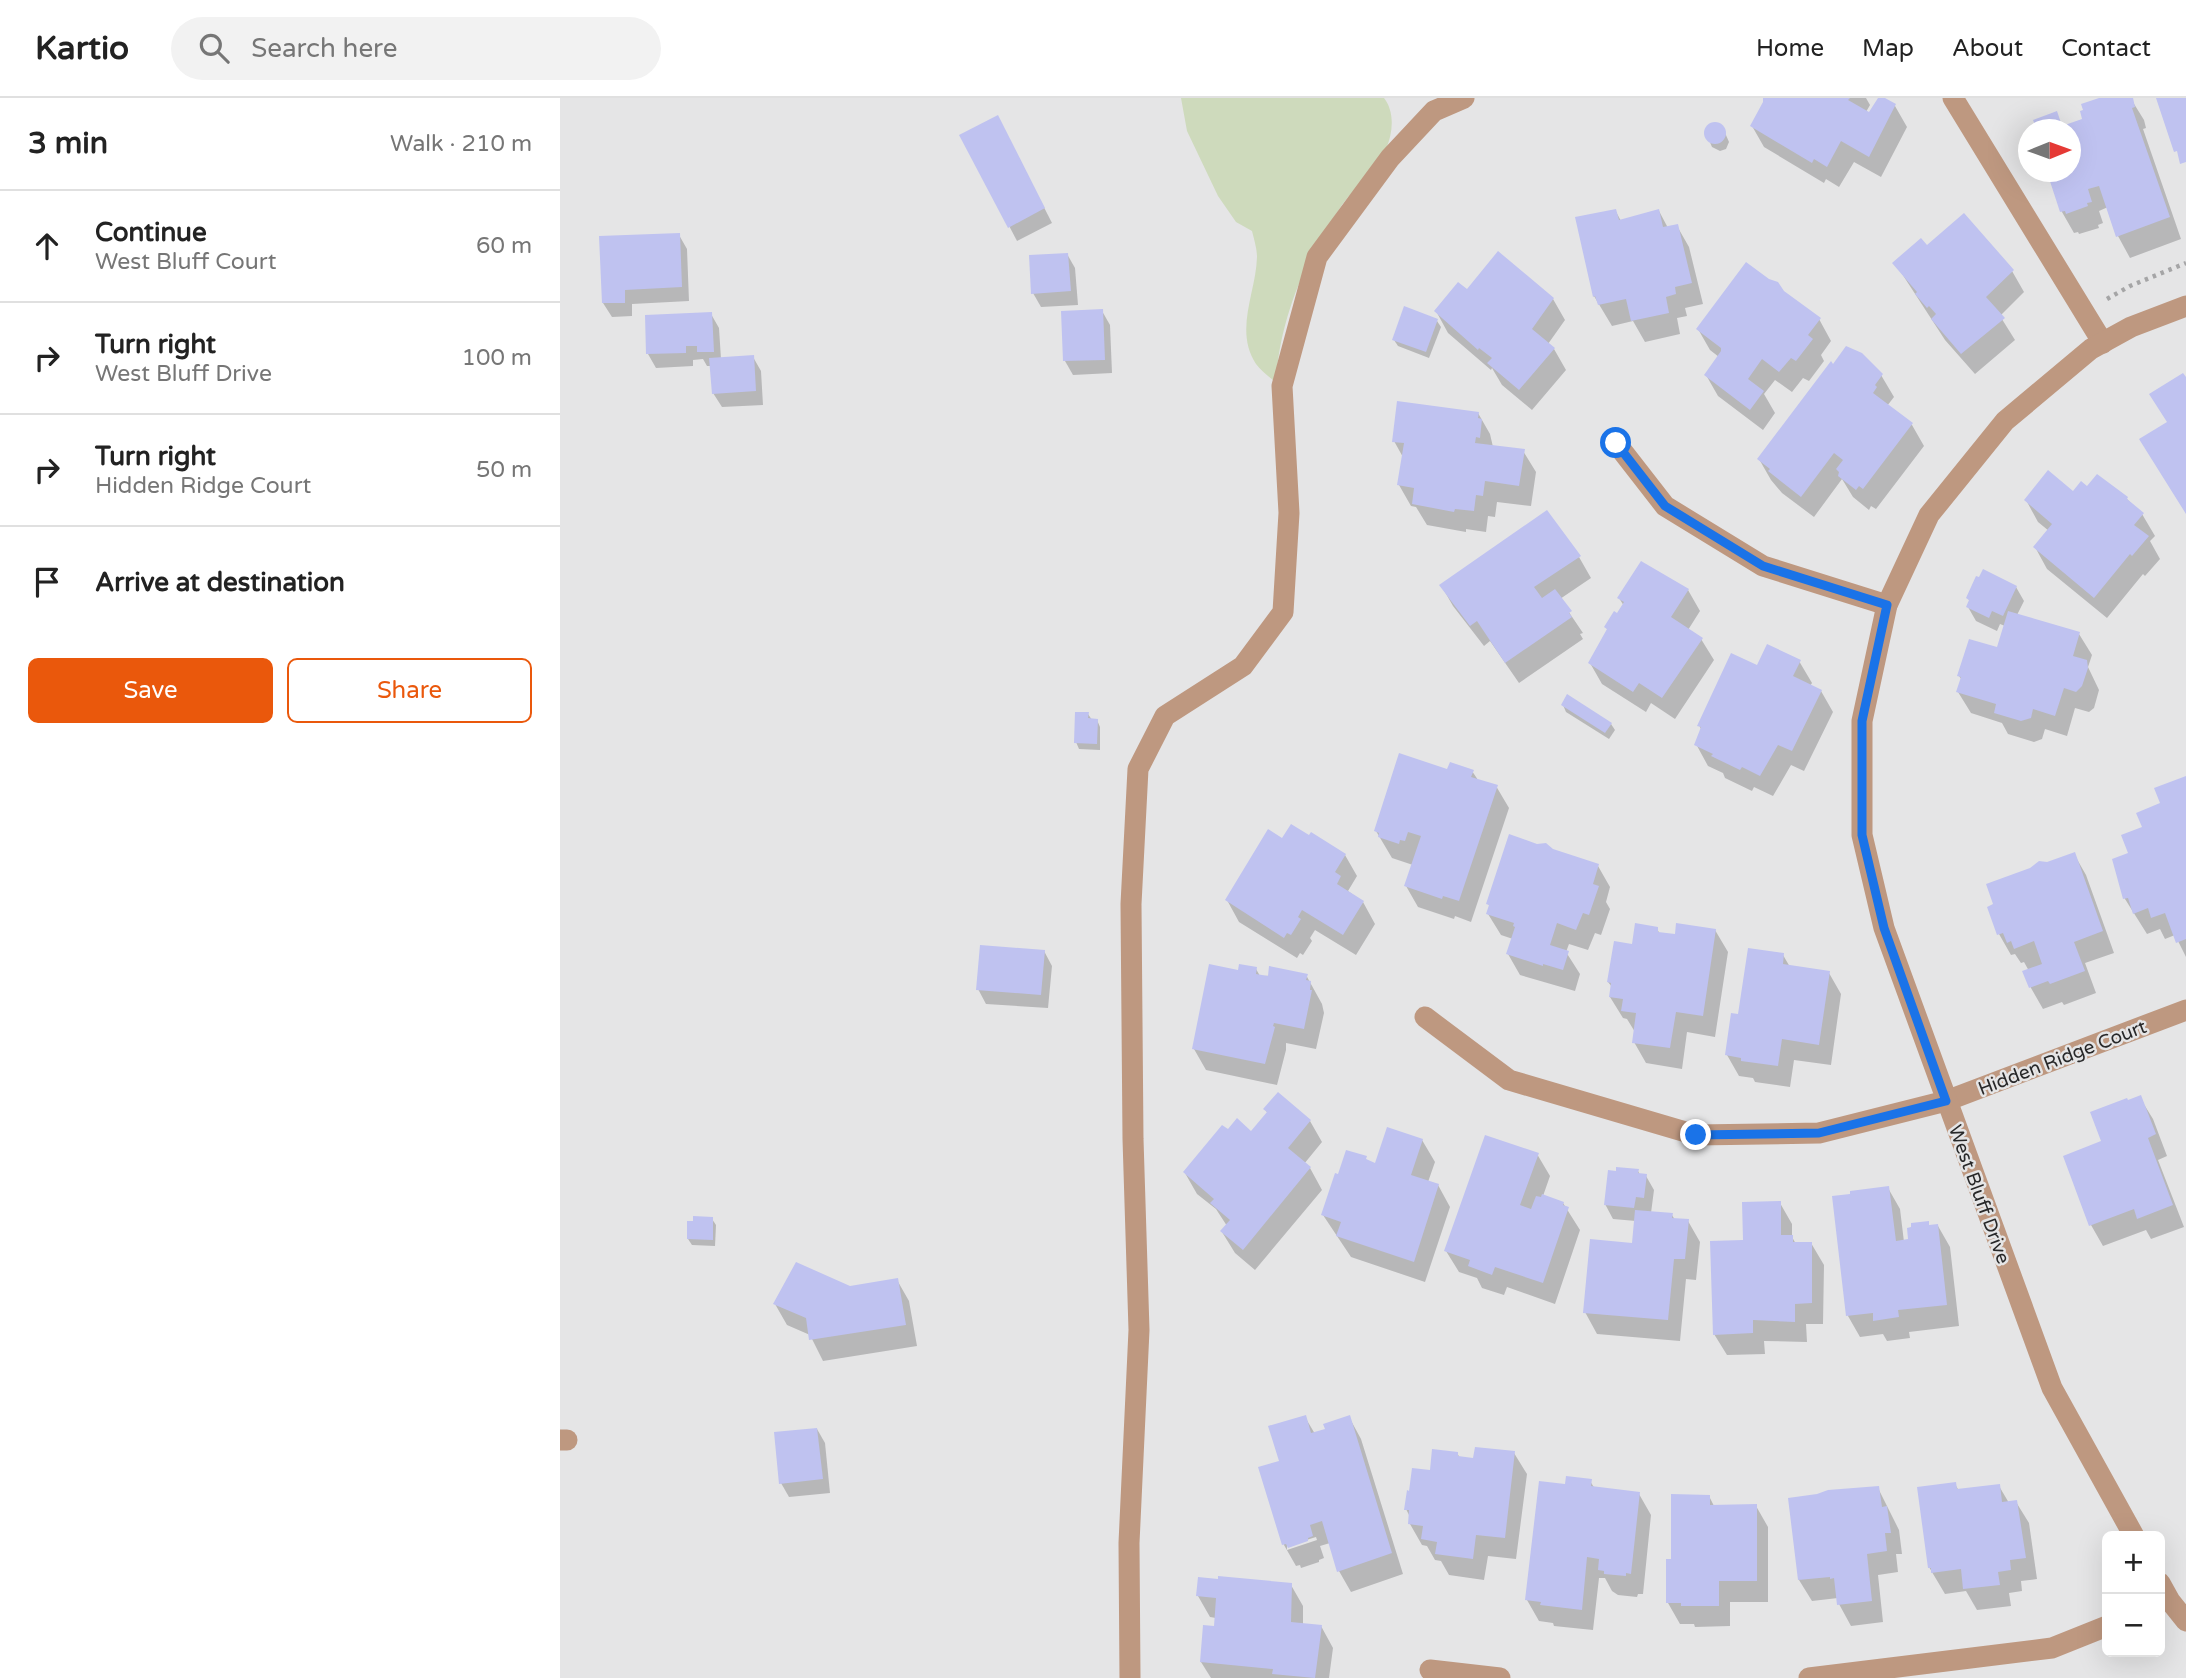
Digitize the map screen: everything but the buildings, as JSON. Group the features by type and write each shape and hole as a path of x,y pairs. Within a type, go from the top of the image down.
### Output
{"street":[{"path":"1130,1678 1129,1543 1139,1330 1133,1139 1132,932 1138,769 1165,716 1243,666 1283,612 1289,513 1282,386 1317,257 1390,158 1434,111 1464,98"},
{"path":"1954,98 2103,343"},
{"name":"West Bluff Drive","path":"2131,1531 2052,1388 1884,928 1862,835 1862,721 1887,605 1929,516 2005,421 2091,349 2131,327 2186,306"},
{"path":"1616,443 1665,506 1763,566 1887,605"},
{"name":"Hidden Ridge Court","path":"1425,1017 1509,1080 1696,1135 1819,1133 1946,1101 2186,1010"},
{"path":"2169,1596 2186,1621"},
{"path":"1809,1678 2052,1648 2102,1628"},
{"path":"1430,1670 1500,1678"}],"path":[{"path":"2085,312 2130,286 2186,263"}],"green space":[{"path":"1181,98 1384,98 1390,110 1391,130 1386,149 1345,201 1305,269 1282,337 1276,383 1256,364 1247,338 1246,325 1257,257 1252,231 1236,222 1218,196 1187,131"}],"route":[{"path":"1616,443 1665,506 1763,566 1887,605 1862,721 1862,835 1884,928 1946,1101 1819,1133 1696,1135"}]}
